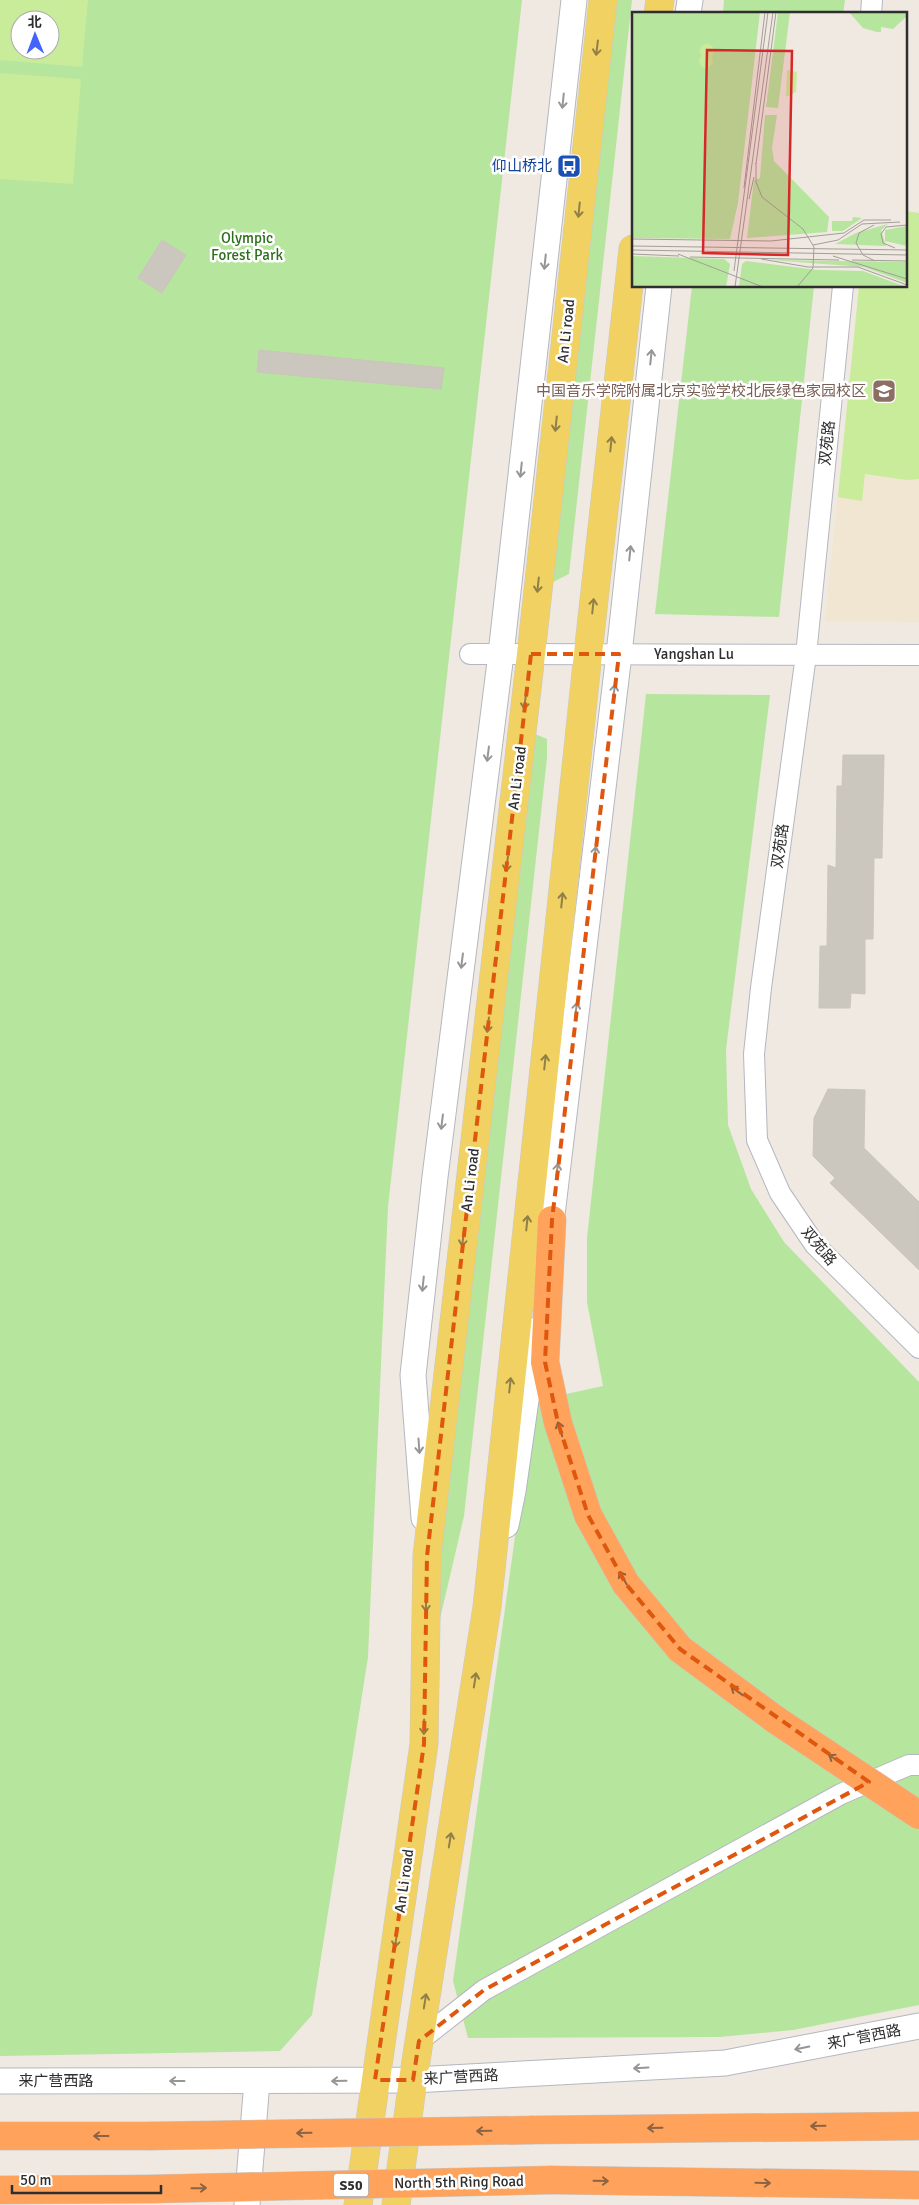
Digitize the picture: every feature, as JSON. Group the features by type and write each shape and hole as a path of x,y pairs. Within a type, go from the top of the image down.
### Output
{"highway":[{"path":"552,1220 545,1362 558,1423 588,1515 626,1584 680,1649 776,1720 919,1815"},
{"path":"850,2125 919,2119"},
{"path":"0,2136 150,2136 850,2125 919,2126"},
{"name":"North 5th Ring Road","path":"0,2190 150,2190 552,2180 919,2185"}],"main road":[{"name":"An Li road","path":"358,2205 424,1744 427,1556 531,654 602,0"},
{"path":"396,2205 413,2080 487,1608 588,654 632,259"}],"street":[{"name":"An Li road","path":"427,1556 413,1375 436,1167 501,654 574,0"},
{"path":"487,1608 513,1491 552,1220 619,654 659,288"},
{"name":"双苑路","path":"843,288 806,655 762,978 754,1054 757,1140 780,1193 815,1245 919,1348"},
{"name":"Yangshan Lu","path":"470,654 919,655"},
{"path":"419,2041 484,1990 850,1789 909,1765 919,1765"},
{"name":"来广营西路","path":"0,2081 413,2080 725,2063 919,2026"},
{"path":"247,2205 257,2081"}],"highlighted area":[{"path":"531,654 619,654 552,1220 545,1362 558,1423 588,1515 626,1584 680,1649 869,1782 484,1990 419,2041 413,2080 375,2080 424,1744 427,1556"}],"shaded area":[{"name":"中国音乐学院附属北京实验学校北辰绿色家园校区","path":"906,211 919,213 919,622 825,621 859,288 906,288"}],"green space":[{"name":"Olympic Forest Park","path":"0,0 522,0 388,1207 368,1657 312,2015 280,2051 0,2056"},
{"path":"0,0 88,0 82,67 0,60"},
{"path":"600,0 632,0 569,574 549,584"},
{"path":"724,0 845,0 843,12 723,12"},
{"path":"0,73 81,79 73,184 0,179"},
{"path":"906,211 919,213 919,479 907,480 865,474 862,501 838,497 859,288 906,288"},
{"path":"692,288 814,288 779,617 655,614"},
{"path":"646,694 770,695 726,1050 728,1125 751,1189 784,1242 919,1382 919,2005 793,2030 720,2037 468,2038 453,1981 534,1401 603,1386 587,1302 587,1238"},
{"path":"535,734 547,739 547,758 464,1516 432,1653 431,1556"}],"building":[{"path":"162,240 186,255 162,293 138,278"},
{"path":"259,350 444,368 441,389 257,372"},
{"path":"843,755 884,755 882,858 874,858 873,939 865,939 865,994 851,993 850,1008 819,1008 820,946 827,946 828,865 836,868 837,786 842,786"},
{"path":"828,1089 865,1090 864,1148 919,1202 919,1270 830,1183 835,1178 813,1156 814,1118"}],"place":[{"name":"仰山桥北","path":"569,166"},
{"name":"中国音乐学院附属北京实验学校北辰绿色家园校区","path":"884,391"}]}
